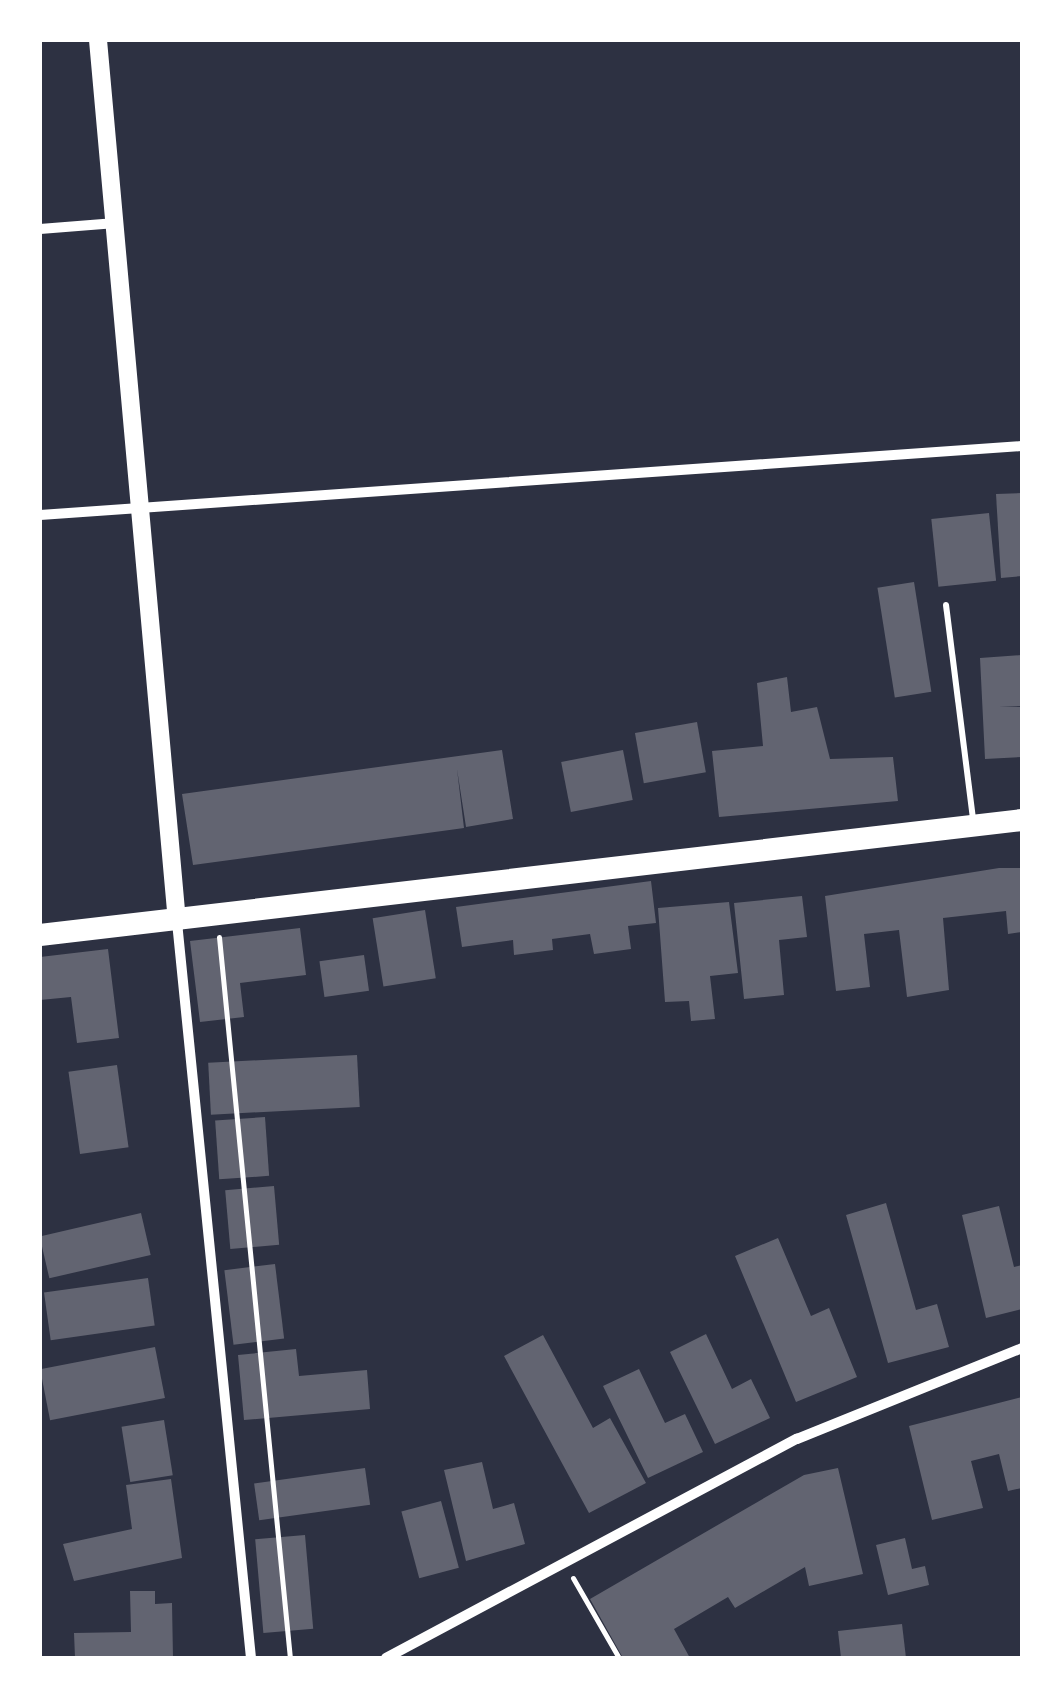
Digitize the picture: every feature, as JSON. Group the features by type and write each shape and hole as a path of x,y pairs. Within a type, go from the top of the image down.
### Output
{"main road":[{"path":"40,935 177,922 1022,820"}],"street":[{"path":"98,40 177,922 251,1658"},
{"path":"40,228 116,223"},
{"path":"40,515 1022,446"},
{"path":"386,1658 797,1439 1022,1348"}],"lane":[{"path":"946,605 974,826"}],"path":[{"path":"219,934 290,1658"},
{"path":"566,1565 615,1656"}],"building":[{"path":"1022,493 1022,576 1001,578 996,494"},
{"path":"989,513 996,581 938,587 931,519"},
{"path":"914,582 931,692 895,697 877,588"},
{"path":"1022,655 1022,706 999,707 1022,707 1022,757 985,759 980,658"},
{"path":"787,677 791,712 817,707 830,759 893,757 898,801 719,817 712,751 763,746 757,683"},
{"path":"697,722 706,772 644,783 635,733"},
{"path":"502,750 513,819 466,827 457,769 464,828 193,865 182,794"},
{"path":"623,750 633,800 571,812 561,762"},
{"path":"999,868 1022,868 1022,932 1008,934 1006,911 943,918 949,990 907,997 899,930 864,934 870,987 836,991 825,896"},
{"path":"651,881 656,923 628,926 631,949 594,954 590,934 552,939 553,950 514,955 513,940 462,947 456,907"},
{"path":"802,896 807,937 779,940 784,995 744,999 734,903"},
{"path":"729,902 738,973 710,976 715,1019 691,1021 689,1001 665,1002 658,908"},
{"path":"425,910 436,978 383,986 373,918"},
{"path":"300,928 306,975 240,983 244,1017 200,1022 190,941"},
{"path":"108,949 119,1038 77,1043 71,997 40,1000 40,957"},
{"path":"364,955 369,991 324,997 319,961"},
{"path":"357,1055 360,1107 211,1115 208,1063"},
{"path":"117,1065 129,1147 80,1154 68,1072"},
{"path":"265,1117 269,1176 219,1179 215,1120"},
{"path":"274,1186 279,1245 230,1249 225,1190"},
{"path":"886,1203 916,1310 937,1304 949,1347 888,1363 846,1215"},
{"path":"999,1206 1014,1267 1022,1265 1022,1309 986,1318 962,1215"},
{"path":"141,1213 151,1255 49,1278 40,1236"},
{"path":"778,1238 811,1316 829,1308 857,1377 796,1402 735,1256"},
{"path":"275,1264 284,1338 234,1345 224,1270"},
{"path":"148,1278 155,1326 51,1340 44,1293"},
{"path":"706,1334 732,1389 751,1379 770,1418 715,1444 670,1352"},
{"path":"543,1335 593,1428 610,1418 646,1483 589,1513 504,1356"},
{"path":"155,1347 165,1398 50,1420 40,1369"},
{"path":"296,1349 299,1376 367,1370 370,1409 244,1420 238,1355"},
{"path":"639,1369 665,1423 685,1414 703,1452 648,1478 603,1386"},
{"path":"1022,1397 1022,1488 1008,1491 999,1454 971,1461 983,1508 932,1520 909,1426"},
{"path":"164,1420 173,1475 130,1482 122,1427"},
{"path":"482,1462 493,1509 514,1503 525,1544 466,1561 444,1470"},
{"path":"365,1468 370,1505 259,1520 254,1484"},
{"path":"838,1468 863,1574 809,1586 805,1567 735,1608 728,1597 674,1629 690,1658 623,1658 590,1599 804,1475"},
{"path":"171,1479 182,1558 74,1581 63,1544 132,1529 126,1485"},
{"path":"441,1501 459,1568 419,1578 401,1512"},
{"path":"305,1535 313,1629 263,1633 255,1539"},
{"path":"905,1538 912,1569 925,1566 929,1585 888,1595 876,1545"},
{"path":"130,1591 155,1591 155,1604 172,1603 173,1658 75,1658 74,1633 131,1632"},
{"path":"902,1624 906,1658 841,1658 838,1631"}]}
